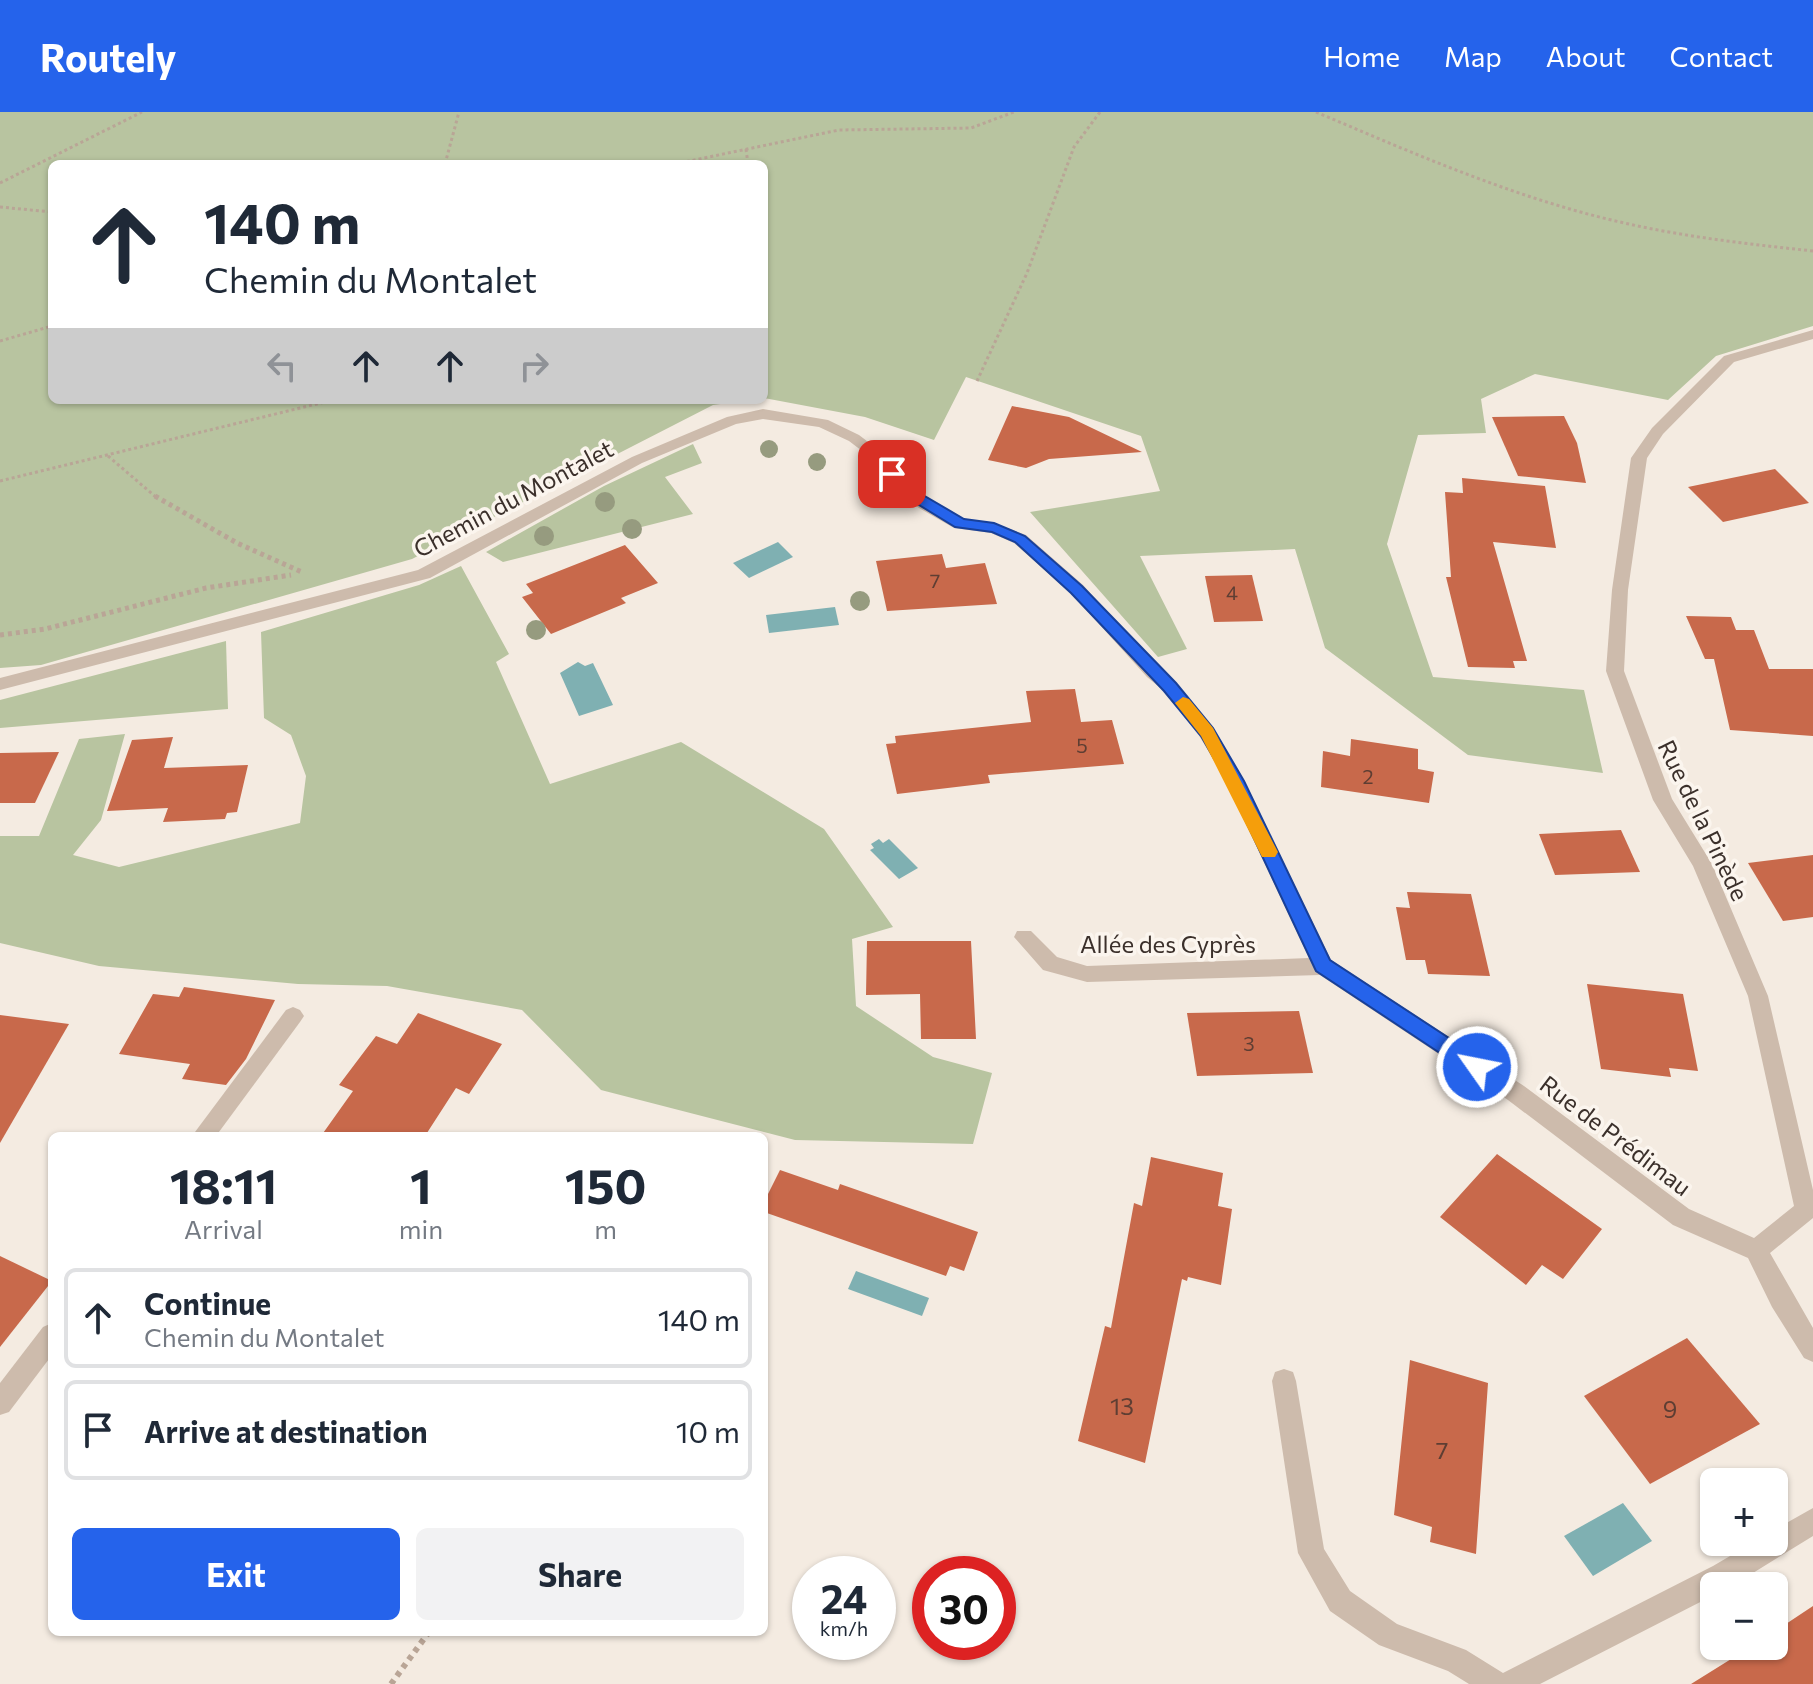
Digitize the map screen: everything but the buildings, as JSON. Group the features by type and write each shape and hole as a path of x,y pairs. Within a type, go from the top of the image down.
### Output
{"street":[{"name":"Rue de la Pinède","path":"1756,1250 1810,1209 1758,996 1702,864 1663,800 1615,671 1620,590 1639,458 1657,431 1729,359 1813,334"},
{"name":"Chemin du Montalet","path":"0,684 178,641 424,574 637,460 712,427 763,414 823,423 854,438 879,457 906,491 925,504 960,524 994,528 1020,539 1077,589 1170,687 1207,732 1235,781 1323,966"},
{"name":"Allée des Cyprès","path":"1024,937 1050,964 1087,974 1323,966"},
{"name":"Rue de Prédimau","path":"1323,966 1516,1093 1681,1217 1756,1250"},
{"path":"206,1132 293,1016"},
{"path":"1756,1250 1781,1299 1813,1350"},
{"path":"0,1403 48,1340"},
{"path":"1284,1381 1311,1553 1340,1601 1389,1635 1456,1660 1495,1684"},
{"path":"1511,1684 1723,1576 1813,1521"}],"path":[{"path":"0,183 142,112"},
{"path":"446,160 459,112"},
{"path":"694,160 839,130 971,128 1014,112"},
{"path":"977,381 1027,273 1074,147 1100,112"},
{"path":"1316,112 1419,156 1580,211 1661,231 1813,251"},
{"path":"746,149 747,160"},
{"path":"0,207 48,212"},
{"path":"0,341 48,327"},
{"path":"0,481 317,404"},
{"path":"108,455 163,503 304,573"},
{"path":"0,635 45,629 206,588 318,572"},
{"path":"391,1684 426,1636"}],"green space":[{"path":"0,112 1813,112 1813,326 1716,356 1668,400 1535,374 1481,399 1486,433 1418,435 1387,544 1433,677 1584,690 1603,773 1468,755 1325,648 1295,549 1140,556 1187,649 1158,657 1030,512 1160,491 1141,436 966,377 934,440 865,417 768,399 768,160 48,160 48,404 721,404 713,405 412,559 41,665 0,668"},
{"path":"693,444 702,463 665,477 693,514 503,562 486,552 604,486"},
{"path":"461,566 509,654 496,662 550,784 681,742 824,829 893,927 852,939 856,1006 933,1057 992,1073 973,1144 795,1140 601,1090 522,1010 387,986 298,984 99,966 0,943 0,836 39,836 79,739 125,734 101,820 73,855 119,867 300,823 306,776 291,735 264,718 261,632 419,585"},
{"path":"226,641 228,709 0,728 0,700"}],"water":[{"path":"778,542 793,557 749,578 733,563"},
{"path":"835,607 839,625 769,633 766,615"},
{"path":"578,662 585,666 593,663 613,705 579,716 560,673"},
{"path":"879,839 883,843 889,839 918,868 899,879 870,850 874,848 871,844"},
{"path":"856,1271 929,1298 922,1316 848,1289"},
{"path":"1623,1503 1652,1541 1593,1576 1564,1536"}],"slow traffic":[{"path":"1183,703 1207,732 1269,852"}],"route":[{"path":"892,474 906,491 960,524 994,528 1020,539 1077,589 1153,673 1170,687 1207,732 1235,781 1323,966 1477,1067"}]}
